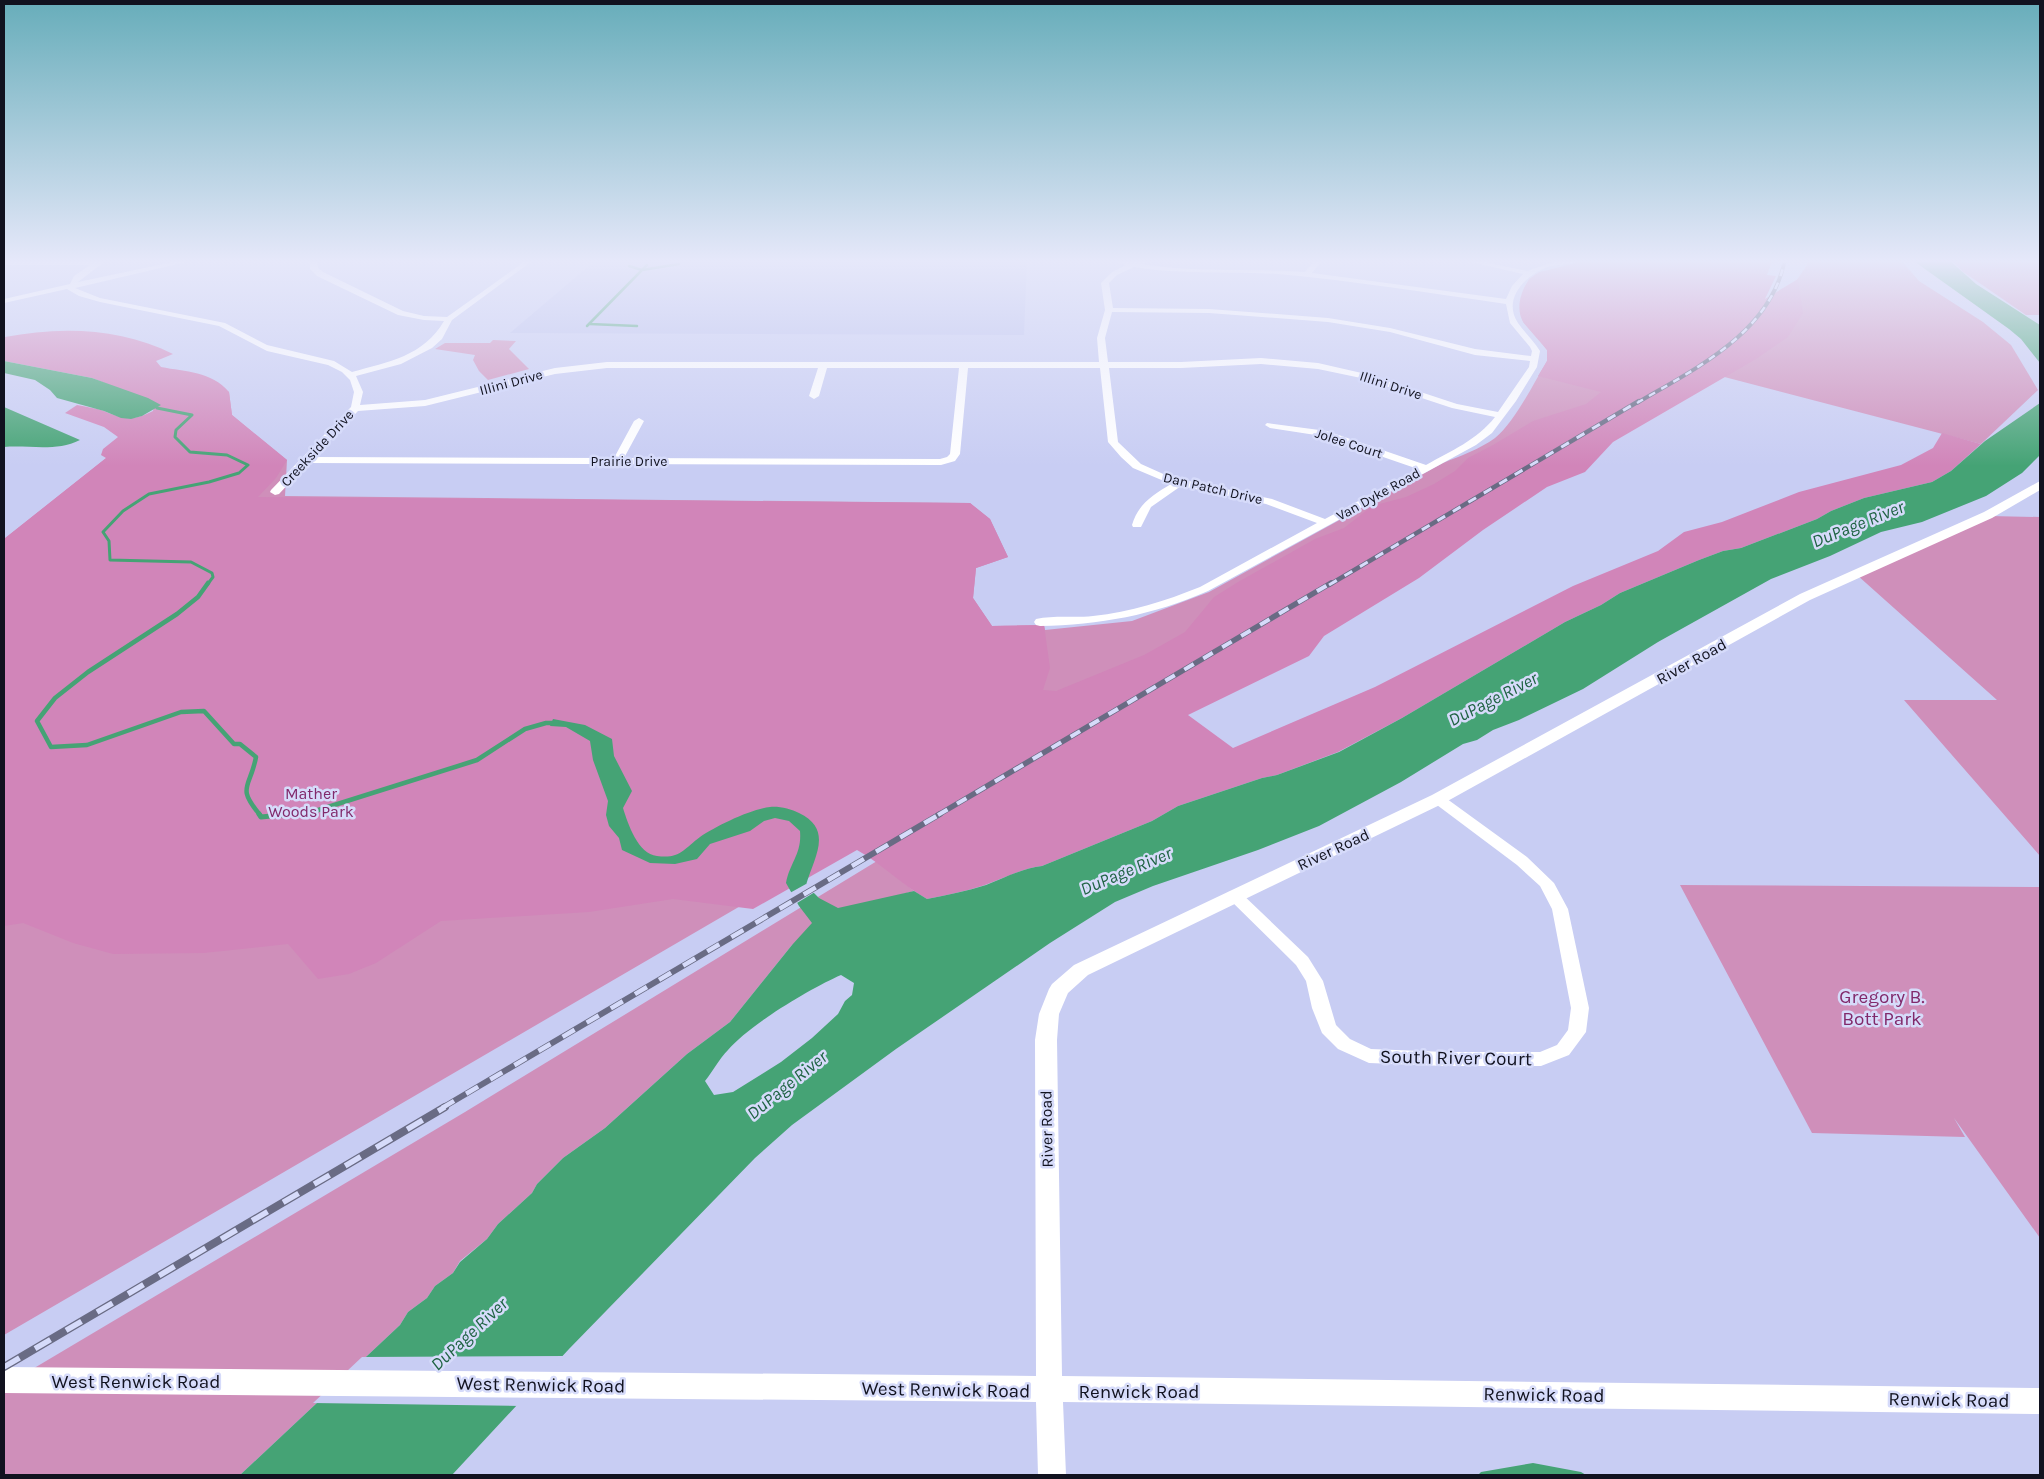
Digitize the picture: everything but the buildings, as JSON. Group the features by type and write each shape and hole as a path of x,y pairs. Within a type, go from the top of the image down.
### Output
{"street":[{"path":"229,328 255,343 271,349 325,361 339,366 351,375 391,364 413,355 439,337 444,328"},
{"name":"Dan Patch Drive","path":"1104,328 1101,338 1103,365 1113,442 1122,453 1138,466 1179,483 1271,502 1326,523"},
{"path":"1378,328 1474,352 1535,360 1536,351 1518,328"},
{"name":"Van Dyke Road","path":"1040,622 1080,622 1122,616 1179,601 1204,590 1473,443 1489,431 1501,416 1533,367 1535,360"},
{"name":"Illini Drive","path":"355,408 425,403 526,377 580,367 633,365 1181,365 1261,361 1318,366 1363,376 1455,406 1501,416"},
{"path":"814,396 823,365"},
{"name":"Prairie Drive","path":"307,460 941,462 951,459 955,454 964,365"},
{"name":"Creekside Drive","path":"275,492 355,408 360,396 358,386 351,375"},
{"path":"617,461 639,421"},
{"name":"Jolee Court","path":"1270,424 1324,433 1426,468"},
{"path":"1137,525 1140,513 1149,502 1179,483"},
{"name":"River Road","path":"1052,1475 1049,1390 1045,1072 1049,1014 1060,989 1081,970 1438,799 1805,597 1988,515 2040,485"},
{"name":"South River Court","path":"1234,896 1302,961 1314,981 1328,1028 1344,1044 1369,1056 1445,1060 1542,1059 1563,1050 1577,1032 1580,1008 1560,909 1546,883 1522,861 1438,799"},
{"name":"West Renwick Road","path":"4,1380 1049,1390"},
{"name":"Renwick Road","path":"1049,1390 1390,1392 2040,1401"}],"shaded area":[{"path":"516,328 1024,328 1024,335 510,333"}],"green space":[{"name":"Mather Woods Park","path":"1528,328 1725,328 1714,339 4,1335 4,539 205,380 229,392 232,415 287,460 285,496 970,503 990,519 1008,557 976,568 973,598 992,626 1044,625 1045,630 1132,621 1209,592 1443,463 1489,442 1509,423 1530,391 1547,361 1547,350"},
{"name":"Mather Woods Park","path":"1528,328 1794,328 1788,337 1756,359 1613,442 1585,472 1547,487 1483,530 1419,578 1324,636 1309,656 1188,715 1233,748 1375,687 1573,586 1658,551 1684,532 1722,522 1799,492 1901,465 1933,448 1942,433 1981,444 1951,471 1932,482 1864,498 1831,511 1817,519 1741,548 1723,551 1699,560 1620,593 1601,605 1565,622 1402,718 1338,752 1277,775 1262,778 1178,806 1152,821 1042,866 1021,871 964,891 927,899 857,850 753,909 673,899 589,912 441,921 376,963 349,974 318,979 288,944 204,953 113,954 73,943 23,923 4,926 4,539 106,458 101,455 103,449 118,437 104,427 65,413 77,405 98,409 123,418 134,418 153,411 155,403 92,378 4,361 5,337 48,331 112,334 153,345 173,354 156,361 161,367 206,376 222,385 229,392 232,415 287,460 276,478 258,497 970,503 990,519 1008,557 976,568 973,598 992,626 1044,625 1050,668 1043,690 1056,691 1144,655 1185,632 1214,597 1238,582 1315,539 1344,528 1372,506 1406,497 1434,484 1455,471 1468,458 1533,421 1586,404 1601,392 1538,376 1547,361 1547,350"},
{"path":"1756,328 1990,328 2011,345 2038,390 1981,444 1713,374"},
{"path":"493,340 516,341 509,349 529,369 488,380 479,371 473,360 475,355 435,349 445,343 490,343"},
{"path":"1989,516 2040,517 2040,856 1904,700 1997,700 1857,575"},
{"path":"877,861 914,891 892,897 792,945 730,1022 687,1054 605,1128 563,1158 537,1184 532,1193 498,1224 487,1239 460,1261 453,1273 435,1286 427,1298 408,1312 400,1325 240,1475 4,1475 4,1386 465,1112"},
{"name":"Gregory B. Bott Park","path":"1680,885 2040,887 2040,1238 1954,1118 1965,1137 1812,1133"}],"water":[{"path":"2008,328 2040,328 2040,363 2021,339"},
{"path":"4,361 92,378 148,398 161,405 142,416 131,419 121,418 104,411 57,398 50,390 35,380 4,373"},
{"name":"DuPage River","path":"2040,403 2040,455 2022,473 1986,496 1922,522 1881,532 1830,556 1771,579 1658,642 1583,689 1519,720 1493,730 1477,740 1463,744 1401,782 1319,826 1258,850 1153,886 1115,902 1050,943 896,1049 792,1125 755,1158 569,1349 452,1475 240,1475 400,1325 408,1312 427,1298 435,1286 453,1273 460,1262 487,1239 498,1224 532,1193 537,1184 563,1158 605,1128 687,1054 730,1022 812,923 799,906 786,883 798,852 800,839 800,831 789,821 775,818 764,821 750,831 710,844 697,859 675,864 650,863 622,850 619,838 609,826 606,815 608,801 593,760 590,741 566,727 550,726 553,719 585,725 612,739 614,756 632,791 623,808 625,815 639,844 650,854 665,857 671,856 681,852 700,837 724,823 762,808 781,807 799,813 810,820 816,827 819,845 806,885 819,898 838,908 914,891 927,899 986,885 1021,871 1042,866 1152,821 1178,806 1262,778 1277,775 1339,752 1402,718 1565,622 1601,605 1620,593 1699,560 1723,551 1741,548 1817,519 1831,511 1864,498 1932,482 1951,471 1985,441","holes":["841,975 854,983 852,995 845,1001 838,1014 812,1038 781,1062 733,1092 714,1095 705,1081 725,1054 750,1030 798,998"]},
{"path":"4,407 80,440 71,444 52,447 4,447"},
{"path":"1533,1463 1581,1472 1586,1475 1478,1475 1481,1472"}],"pier":[{"path":"806,884 815,892 797,903 788,894"},
{"path":"566,1356 520,1406 313,1403 362,1357"}],"waterway":[{"path":"157,408 192,415 176,430 175,437 190,452 227,455 248,465 239,473 209,482 149,494 123,511 103,532 109,541 110,560 191,562 212,573 213,577 207,585"},
{"path":"208,583 198,597 177,614 88,672 55,698 37,721 51,747 87,745 181,712 204,711 234,744 240,744 256,757 247,792 248,798 260,815"},
{"path":"279,815 312,812 477,760 525,729 546,723 557,723"},
{"path":"259,814 261,817 292,814"}],"railway":[{"path":"1637,403 1706,362 1748,328"},
{"path":"1329,585 1639,401"},
{"path":"938,815 1331,583"},
{"path":"442,1108 940,814"},
{"path":"4,1367 445,1107"}]}
